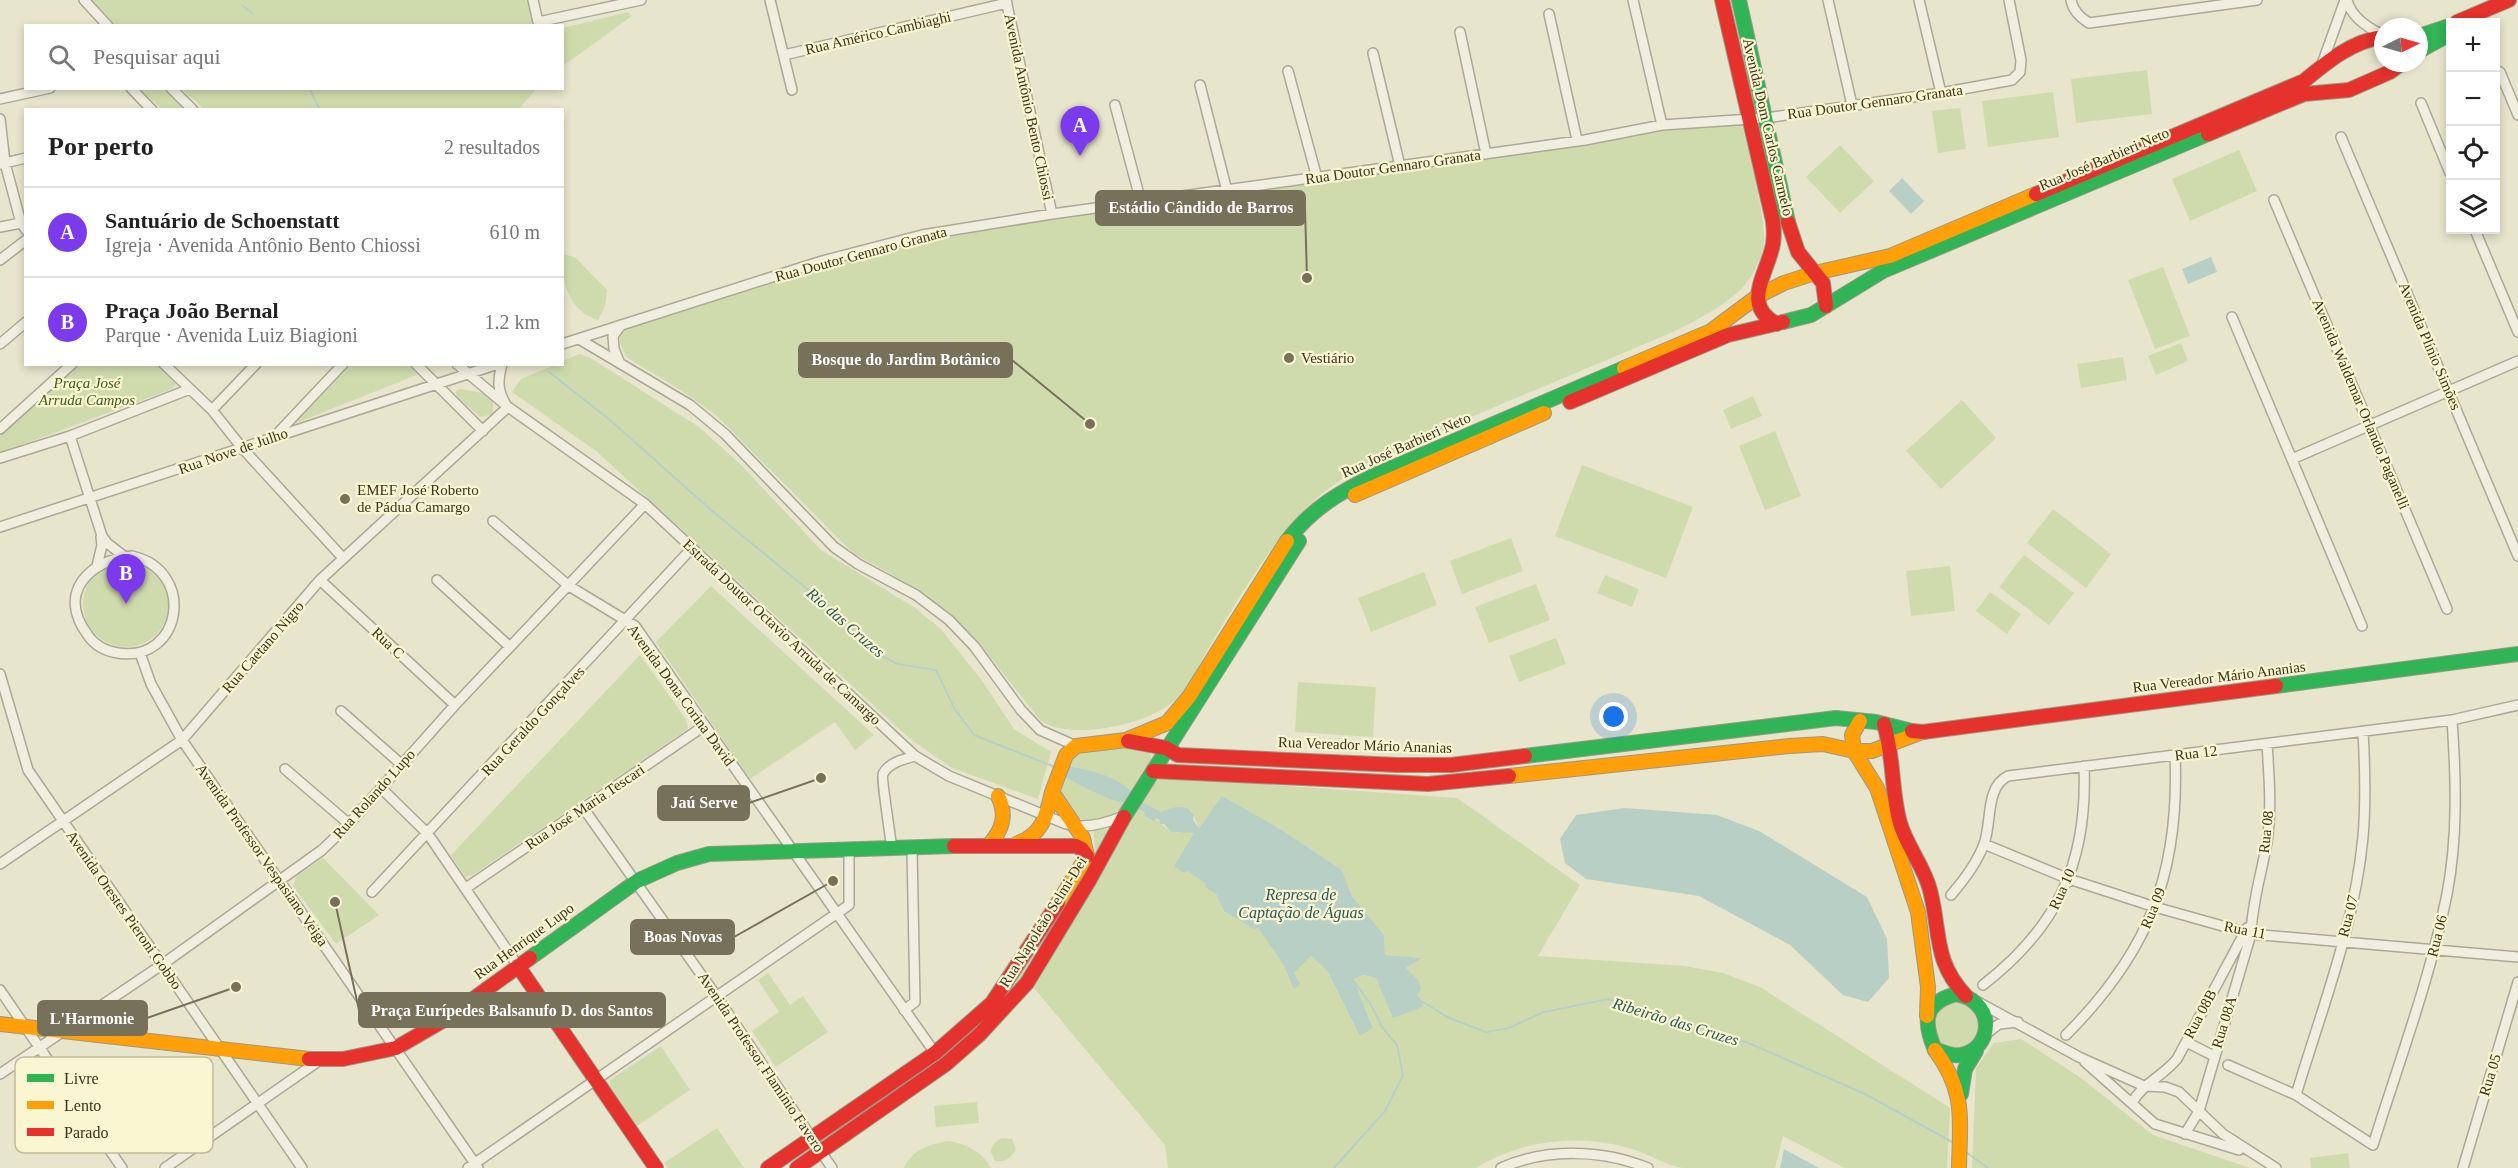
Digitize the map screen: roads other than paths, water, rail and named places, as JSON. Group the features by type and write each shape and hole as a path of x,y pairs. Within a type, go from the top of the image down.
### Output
{"street":[{"path":"84,0 106,24"},
{"path":"534,0 538,22 614,3 641,0"},
{"path":"770,0 792,90"},
{"path":"1633,0 1662,125"},
{"name":"Avenida Dom Carlos Carmelo","path":"1722,0 1774,234 1770,254 1757,286 1758,296"},
{"name":"Avenida Dom Carlos Carmelo","path":"1739,0 1790,232 1798,252 1825,287 1826,306"},
{"path":"1828,0 1852,105"},
{"path":"1918,0 1941,93"},
{"name":"Rua Doutor Gennaro Granata","path":"564,343 822,261 922,235 1052,214 1486,154 1662,125 1766,118 1941,93 2012,80 2020,72 2021,60 2009,0"},
{"path":"2071,0 2072,7 2089,23 2257,0"},
{"path":"2346,0 2354,15 2374,31"},
{"path":"2336,92 2326,82 2322,64 2346,0"},
{"path":"2466,18 2509,0"},
{"name":"Rua Américo Cambiaghi","path":"784,55 1006,2"},
{"name":"Avenida Antônio Bento Chiossi","path":"1006,2 1052,214"},
{"path":"2489,18 2518,6"},
{"path":"1548,14 1577,140"},
{"path":"2428,33 2446,27"},
{"path":"1460,32 1486,154"},
{"path":"2428,46 2446,37"},
{"name":"Rua José Barbieri Neto","path":"1071,751 1126,740 1167,723 1179,711 1276,557 1297,528 1320,505 1375,475 1711,331 1758,296 1784,283 1815,273 1890,256 2304,81 2334,56 2374,38"},
{"path":"1373,54 1400,166"},
{"path":"1288,71 1317,178"},
{"name":"Rua José Barbieri Neto","path":"1166,748 1283,564 1305,533 1326,512 1377,484 1721,338 1800,320 1883,271 2304,93 2349,90 2390,72"},
{"path":"2500,72 2518,115"},
{"path":"1200,85 1227,191"},
{"path":"0,99 41,90"},
{"path":"133,90 150,108"},
{"path":"173,90 191,108"},
{"path":"2421,103 2446,161"},
{"path":"1115,105 1141,202"},
{"path":"0,120 3,163 24,225 0,227"},
{"name":"Avenida Plínio Simões","path":"2341,137 2518,556"},
{"path":"3,163 24,158"},
{"name":"Avenida Waldemar Orlando Paganelli","path":"2274,200 2447,609"},
{"path":"2477,234 2518,332"},
{"path":"0,260 24,242"},
{"path":"1758,296 1761,312 1765,318 1776,324"},
{"path":"2232,317 2362,626"},
{"path":"0,344 24,324"},
{"path":"619,361 614,349 613,336 622,324"},
{"path":"579,339 690,405 725,434 834,547 858,564 916,595 949,620 974,646 1021,710 1040,730 1071,751 1054,786 1046,817"},
{"path":"2292,459 2518,361"},
{"path":"0,429 70,366"},
{"path":"167,366 212,410 243,448 343,558"},
{"path":"212,410 254,366"},
{"path":"274,437 342,366"},
{"path":"418,366 483,431"},
{"name":"Estrada Doutor Octavio Arruda de Camargo","path":"459,366 508,407 645,504 915,756 949,776 1078,828 1111,822 1125,815"},
{"path":"467,375 494,366"},
{"path":"500,366 499,392 508,407"},
{"name":"Rua Nove de Julho","path":"0,527 467,375"},
{"path":"0,458 70,436 190,389"},
{"name":"Rua Caetano Nigro","path":"0,864 182,740 320,580 508,407"},
{"path":"70,436 99,528 102,545 97,566"},
{"name":"Rua Rolando Lupo","path":"25,1057 163,964 322,850 349,824 455,705 645,504"},
{"name":"Avenida Dona Corina David","path":"494,521 569,586 634,626 935,1053"},
{"path":"99,528 107,543 125,556"},
{"name":"Rua Geraldo Gonçalves","path":"372,892 692,548"},
{"path":"125,556 142,558 160,569 167,578 174,600 174,613 170,626 162,639 140,653 124,654 102,648 92,641 81,624 76,608 76,595 80,582 97,566 125,556"},
{"name":"Rua C","path":"320,580 455,705"},
{"path":"438,580 510,647"},
{"name":"Avenida Professor Vespasiano Veiga","path":"140,653 151,684 182,740 396,1048 474,1166"},
{"name":"Rua Vereador Mário Ananias","path":"1126,740 1166,748 1178,755 1398,765 1451,765 1836,718 1923,732 2518,654"},
{"name":"Avenida Orestes Pieroni Gobbo","path":"0,674 28,770 302,1168"},
{"name":"Rua 12","path":"1951,895 1968,874 1984,844 1994,792 2002,780 2012,776 2452,720 2518,705"},
{"path":"342,711 401,764"},
{"name":"Rua 06","path":"2296,1095 2373,1145 2435,949 2447,892 2454,835 2456,778 2452,720"},
{"path":"1860,721 1852,735 1854,751 1877,788 1918,912 1928,987 1926,1030 1935,1050 1951,1071 1956,1084 1959,1111 1959,1168"},
{"path":"1884,724 1890,746 1900,824 1928,884 1941,963 1948,977 1969,998 1979,1004 1986,1019 1983,1040 1965,1069 1959,1111"},
{"name":"Rua José Maria Tescari","path":"466,888 704,726"},
{"name":"Rua Vereador Mário Ananias","path":"1854,751 1872,752 1923,732"},
{"name":"Rua 07","path":"2296,1095 2355,891 2363,838 2366,785 2363,732"},
{"path":"1153,771 1428,784 1789,746 1823,744 1854,751"},
{"name":"Rua 08","path":"2248,933 2268,840 2270,792 2267,744"},
{"name":"Rua Napoleão Selmi-Dei","path":"797,1168 946,1064 1006,1008 1033,974 1166,748"},
{"name":"Rua 09","path":"2066,1035 2093,1008 2116,979 2136,946 2155,907 2173,835 2176,795 2175,755"},
{"path":"892,850 890,820 881,782 883,773 897,762 915,756"},
{"name":"Rua 10","path":"1983,985 2009,966 2031,942 2050,916 2069,879 2083,828 2086,797 2084,766"},
{"path":"285,769 349,824"},
{"path":"1054,786 1061,810 1078,828"},
{"path":"381,788 428,834 656,1168"},
{"path":"989,845 1004,824 1004,811 998,796"},
{"name":"Avenida Professor Flamínio Favero","path":"584,809 637,881 832,1168"},
{"name":"Rua Henrique Lupo","path":"1004,845 1030,840 1038,832 1046,817"},
{"name":"Rua Napoleão Selmi-Dei","path":"768,1168 935,1053 992,1003 1087,856 1087,845 1078,828"},
{"name":"Rua 11","path":"1984,844 2069,879 2155,907 2248,933 2518,957"},
{"name":"Rua Henrique Lupo","path":"0,1024 320,1060 352,1057 396,1048 444,1020 637,881 677,863 709,854 1004,845 1076,846 1082,849 1087,856"},
{"path":"904,1010 915,1002 912,849"},
{"path":"474,1166 849,905 849,851"},
{"name":"Rua 08B","path":"2132,1103 2144,1086 2170,1067 2248,933"},
{"name":"Rua 08A","path":"2184,1134 2199,1111 2248,933"},
{"name":"Rua 05","path":"2463,1168 2518,982"},
{"path":"0,990 47,1057"},
{"path":"1927,1016 1931,1007 1947,996 1969,998 2018,1022 2079,1057 2144,1086 2164,1087 2179,1092 2223,1134 2276,1168"},
{"path":"1935,1050 1954,1056 1964,1055 1999,1024 2018,1022"},
{"path":"2186,1042 2214,1056"},
{"path":"2079,1057 2155,1124 2251,1154"},
{"path":"213,1136 320,1060"},
{"name":"Rua Rolando Lupo","path":"0,1074 15,1064"},
{"path":"2228,1065 2296,1095"},
{"path":"112,1153 122,1168"},
{"path":"165,1168 187,1153"},
{"path":"1502,1168 1520,1160 1550,1155 1580,1154 1610,1157 1647,1168"}],"water":[{"path":"1902,178 1924,201 1911,214 1889,191"},
{"path":"2211,257 2217,272 2188,284 2182,269"},
{"path":"1065,766 1110,777 1132,792 1125,803 1092,792 1062,774"},
{"name":"Represa de Captação de Águas","path":"1222,796 1282,830 1342,870 1352,896 1384,935 1385,955 1422,958 1406,968 1419,981 1421,990 1417,995 1423,1002 1422,1007 1393,1018 1376,978 1364,975 1353,979 1373,1028 1360,1036 1328,972 1311,956 1294,973 1300,984 1294,989 1283,964 1258,928 1254,929 1224,911 1216,894 1204,887 1206,884 1187,871 1184,873 1174,866 1194,833 1171,832 1164,824 1160,824 1159,820 1155,818 1154,821 1144,816 1145,812 1136,808 1141,801 1161,812 1174,807 1187,808 1194,815 1193,820 1199,828"},
{"path":"1625,808 1717,815 1759,831 1867,897 1887,939 1889,978 1868,1002 1843,995 1790,945 1699,896 1586,879 1565,863 1560,839 1576,815"},
{"path":"1784,1149 1819,1168 1780,1168"}],"waterway":[{"name":"Rio das Cruzes","path":"243,6 253,14"},
{"name":"Rio das Cruzes","path":"310,90 319,108"},
{"name":"Rio das Cruzes","path":"549,372 610,420 711,510 851,625 877,653 897,664 936,670 954,708 974,735 1055,767"},
{"path":"1334,1168 1385,1111 1403,1075 1397,1045 1382,1027 1370,1003 1352,979"},
{"name":"Ribeirão das Cruzes","path":"1423,1002 1449,1018 1486,1032 1509,1028 1544,1012 1608,999 1751,1044 1865,1094 1954,1143"},
{"name":"Ribeirão das Cruzes","path":"1966,1152 1988,1168"}],"place":[{"name":"Santuário de Schoenstatt","path":"1080,156"},
{"name":"Estádio Cândido de Barros","path":"1307,278"},
{"name":"Vestiário","path":"1289,358"},
{"name":"Bosque do Jardim Botânico","path":"1090,424"},
{"name":"EMEF José Roberto de Pádua Camargo","path":"345,499"},
{"name":"Praça João Bernal","path":"126,604"},
{"name":"Jaú Serve","path":"821,778"},
{"name":"Boas Novas","path":"833,881"},
{"name":"Praça Eurípedes Balsanufo D. dos Santos","path":"335,902"},
{"name":"L'Harmonie","path":"236,987"}],"park label":[{"name":"Praça José Arruda Campos","path":"87,392"}]}
